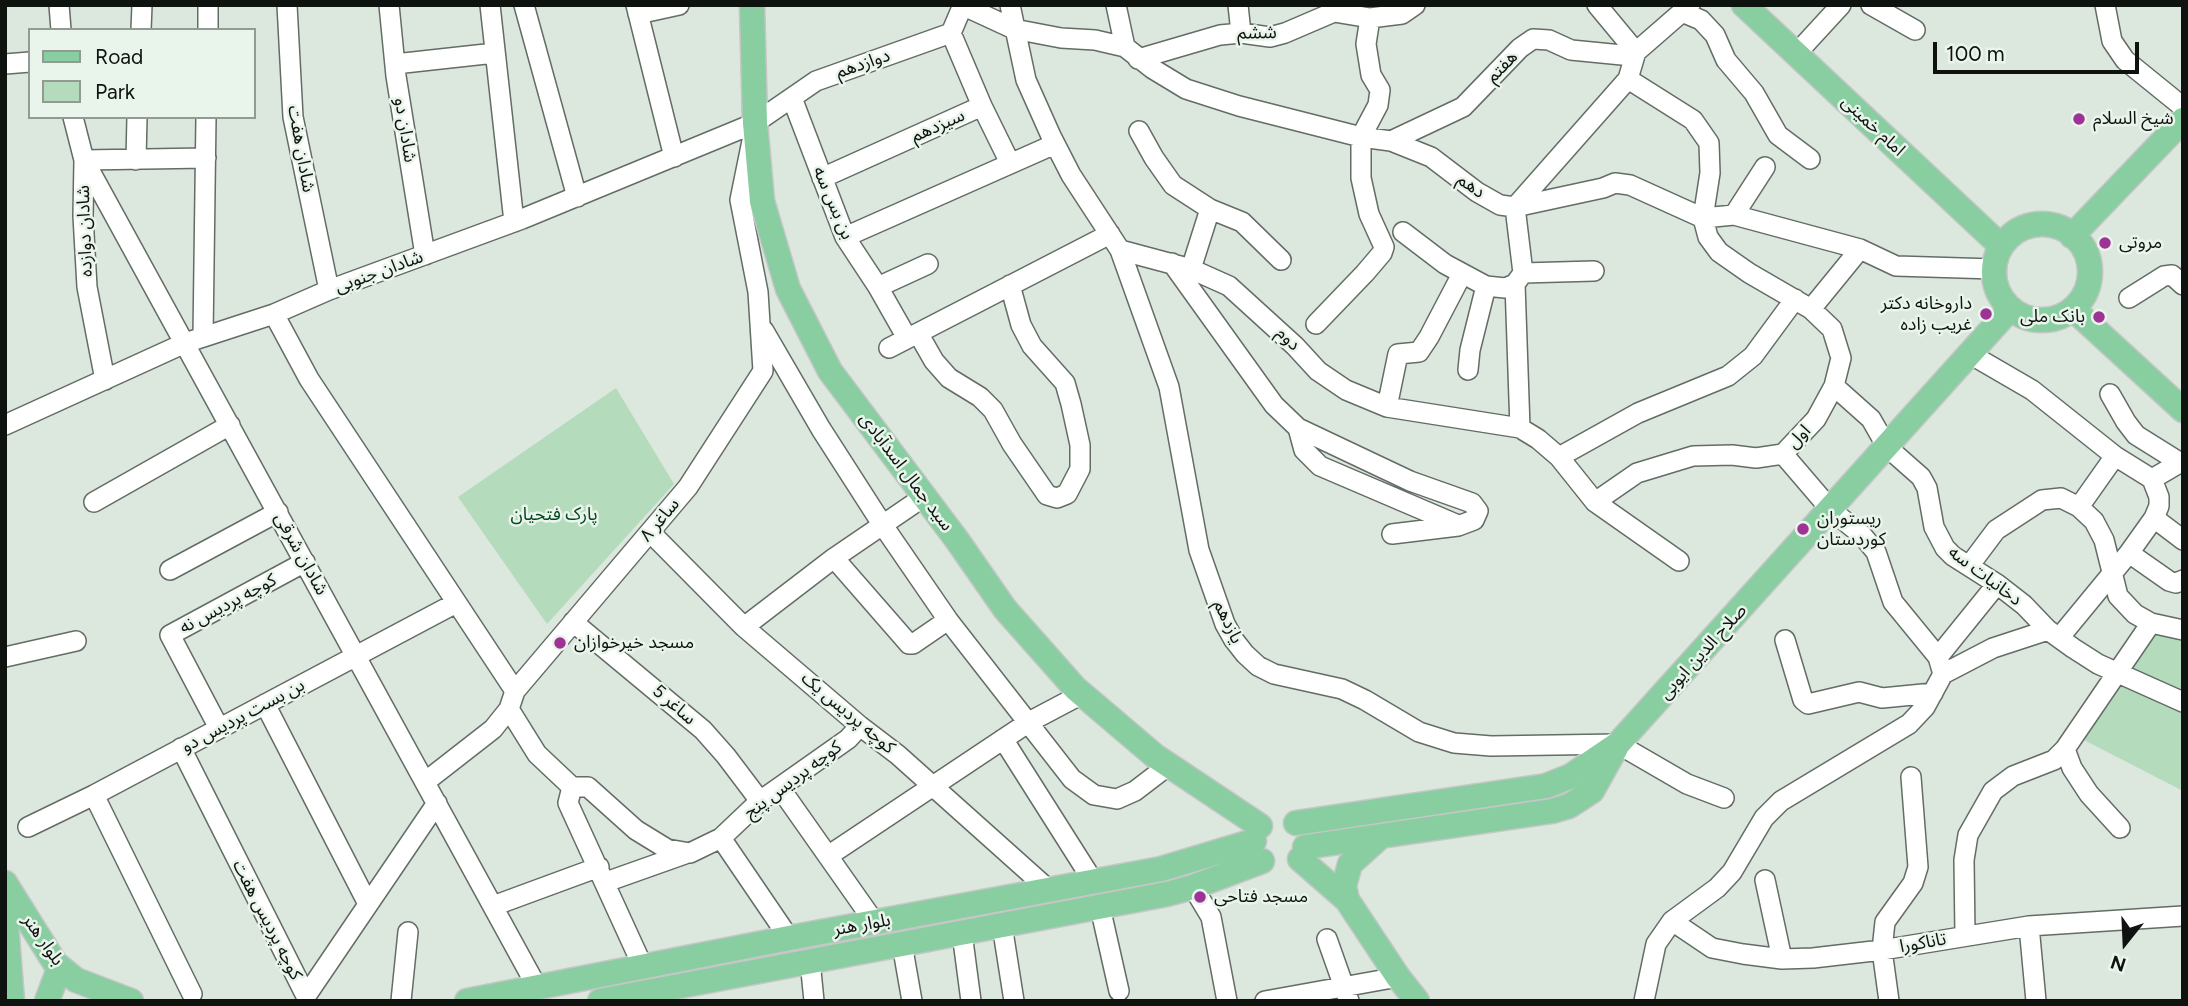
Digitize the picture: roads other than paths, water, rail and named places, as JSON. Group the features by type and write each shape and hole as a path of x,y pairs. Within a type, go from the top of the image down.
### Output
{"main road":[{"name":"سید جمال اسدآبادی","path":"752,5 755,124 762,201 788,289 830,371 925,496 1004,608 1082,694 1259,843"},
{"name":"امام خمینی","path":"1744,5 1998,258"},
{"path":"2072,236 2183,120"},
{"path":"2048,225 2061,228 2072,236 2085,252 2090,272 2082,299 2073,309 2053,319 2030,319 2010,309 1997,291 1998,258 2021,229 2048,225"},
{"name":"صلاح الدین ایوبی","path":"1296,822 1546,786 1571,776 1618,744 2010,309"},
{"path":"2073,309 2183,410"},
{"path":"1303,853 1381,836 1552,811 1569,806 1592,791 1618,744"},
{"path":"1277,817 1296,822 1305,838 1303,853 1292,865 1271,867 1259,843 1268,820 1277,817"},
{"path":"1347,900 1345,886 1350,864 1381,836"},
{"name":"بلوار هنر","path":"467,1001 539,994 643,967 1161,869 1259,843"},
{"name":"بلوار هنر","path":"600,1001 1193,887 1259,843"},
{"path":"1303,853 1347,900 1398,977 1418,1001"},
{"name":"بلوار هنر","path":"5,883 55,963 76,981 131,1001"},
{"path":"5,911 12,1001"},
{"path":"47,1001 55,977 65,971"}],"street":[{"path":"59,5 61,28"},
{"path":"141,28 142,5"},
{"path":"208,5 208,28"},
{"name":"شادان هفت","path":"287,5 293,117 329,290"},
{"name":"شادان دو","path":"389,5 395,64 425,255"},
{"path":"490,5 514,222"},
{"path":"524,5 577,197"},
{"path":"674,157 637,10 679,5"},
{"path":"951,33 963,5"},
{"name":"دهم","path":"963,5 1014,29 1132,53 1186,89 1239,106 1361,137 1391,141 1431,157 1476,192 1500,205 1515,208"},
{"path":"889,348 1010,285 1115,242 1071,175 1026,80 1010,5"},
{"path":"1116,5 1132,53"},
{"path":"1238,5 1241,33"},
{"name":"ششم","path":"1132,53 1220,35 1241,33 1270,37 1334,12 1370,18 1402,13 1415,5"},
{"path":"1597,5 1636,52"},
{"path":"1796,54 1841,5"},
{"path":"1871,5 1915,30"},
{"path":"2105,5 2112,41 2125,60 2183,107"},
{"path":"1520,428 1519,279 1515,208 1628,79 1636,52 1686,9 1715,35 1726,60 1754,93 1778,135 1810,159"},
{"path":"1316,324 1365,273 1384,247 1368,214 1363,191 1361,137 1378,106 1380,90 1371,75 1366,44 1370,18"},
{"name":"دوازدهم","path":"755,124 816,81 951,33"},
{"name":"سیزدهم","path":"822,178 982,106 951,33"},
{"name":"هفتم","path":"1391,141 1463,107 1520,48 1533,39 1549,40 1571,50 1622,55 1636,52"},
{"path":"395,64 495,53"},
{"path":"5,64 28,62"},
{"path":"1628,79 1693,120 1709,143 1710,173 1703,218"},
{"name":"بن بس سه","path":"792,98 845,237 878,287 913,336 949,378 980,397 993,410 1012,444 1047,495 1057,498 1067,494 1080,469 1080,445 1072,404 1065,383 1032,346 1021,325 1010,285"},
{"path":"982,106 1010,163"},
{"name":"شادان شرقی","path":"74,119 84,160 194,340 230,425 539,994"},
{"path":"136,160 137,119"},
{"path":"194,340 206,158 206,119"},
{"name":"شادان جنوبی","path":"5,425 194,340 274,314 329,290 514,222 755,124"},
{"name":"ساغر ٨","path":"425,782 493,729 512,700 573,622 688,487 763,371 758,292 740,200 755,124"},
{"path":"1139,131 1173,185 1210,209 1242,222 1281,260"},
{"path":"845,237 1055,144"},
{"name":"شادان دوازده","path":"105,380 87,287 83,216 84,160 206,158"},
{"path":"1734,215 1765,167"},
{"path":"1515,208 1615,183 1630,185 1703,218 1734,215 1860,250 1896,266 1998,258"},
{"path":"1191,269 1210,209"},
{"name":"اول","path":"1595,502 1637,473 1693,456 1732,455 1756,458 1783,454 1816,419 1834,386 1841,358 1832,329 1803,304 1719,253 1708,237 1703,218"},
{"path":"1403,232 1462,274 1486,286 1505,288 1519,279 1594,271"},
{"name":"دوم","path":"1115,242 1191,269 1229,286 1327,378 1346,390 1387,407 1520,428 1559,457 1595,502 1679,561"},
{"name":"یازدهم","path":"1115,242 1168,387 1199,550 1225,624 1245,654 1258,666 1274,674 1291,680 1317,682 1342,689 1419,732 1454,743 1491,746 1618,744"},
{"path":"1559,457 1637,413 1728,376 1753,356 1860,250"},
{"path":"1172,263 1274,405 1298,428 1410,481 1472,503 1478,510 1474,520 1458,526 1392,534"},
{"path":"878,287 928,264"},
{"path":"1387,407 1399,353 1419,352 1462,274"},
{"path":"2129,298 2164,276 2172,275 2183,285"},
{"path":"1468,370 1469,350 1486,286"},
{"path":"274,314 309,379 387,494 456,603 512,700 537,754 572,787 588,787 635,830 667,849 690,853"},
{"path":"762,327 821,429 882,524 948,620 1072,779 1101,797 1117,799 1128,795 1169,765"},
{"path":"1940,665 1993,648 2053,634 2129,553 2160,506 2152,479 2115,456 2032,390 1970,354"},
{"name":"دخانیات سه","path":"1834,386 1871,419 1886,447 1921,477 1927,488 1937,534 1953,556 1997,584 2024,605 2053,634 2098,664 2183,702"},
{"path":"2110,394 2136,435 2176,460 2176,465 2152,479"},
{"path":"93,502 230,425"},
{"path":"1298,428 1304,450 1320,466 1458,526"},
{"path":"1783,454 1831,510 1876,552 1894,602 1940,665"},
{"path":"2079,507 2115,456"},
{"path":"744,627 834,558 925,496"},
{"path":"1969,566 1996,530 2042,500 2061,498 2079,507 2095,521 2104,540 2118,596 2135,614 2151,623 2183,631"},
{"path":"170,570 278,512"},
{"path":"2154,518 2183,540"},
{"name":"کوچه پردیس یک","path":"650,532 744,627 898,755 1049,890"},
{"path":"2129,553 2169,581 2176,583 2183,580"},
{"path":"834,558 909,644 948,620"},
{"name":"کوچه پردیس نه","path":"219,728 170,635 305,562"},
{"path":"1643,1001 1657,944 1672,921 1717,888 1732,872 1765,818 1781,801 1909,724 1925,707 1933,693 1940,665 1997,584"},
{"name":"بن بست پردیس دو","path":"28,827 456,603"},
{"name":"ساغر 5","path":"573,622 703,730 726,755 760,801"},
{"path":"1965,935 1964,860 1968,835 1993,791 2013,776 2054,760 2065,749 2151,623"},
{"path":"1785,640 1803,699 1808,704 1859,692 1882,698 1933,693"},
{"path":"5,657 76,641"},
{"path":"828,856 1029,722 1082,694"},
{"path":"265,704 368,904"},
{"name":"کوچه پردیس پنج","path":"493,906 602,874 690,853 721,838 760,801 848,739 860,726"},
{"path":"1003,739 1093,881"},
{"path":"1618,744 1687,784 1724,798"},
{"name":"کوچه پردیس هفت","path":"181,748 306,996 437,803"},
{"path":"2065,749 2072,768 2089,794 2120,828"},
{"path":"1889,1001 1882,950 1885,922 1913,883 1918,867 1911,777"},
{"path":"572,787 568,803 643,967"},
{"path":"780,788 875,923"},
{"path":"93,795 192,994"},
{"path":"721,838 789,938"},
{"path":"1765,880 1782,959"},
{"path":"1193,887 1211,917 1227,1001"},
{"path":"1100,907 1119,991"},
{"name":"تاناکورا","path":"1672,921 1712,948 1782,959 1882,950 2029,926 2183,916"},
{"path":"1002,925 1014,1001"},
{"path":"2029,926 2036,1001"},
{"path":"401,1001 408,932"},
{"path":"962,933 971,1001"},
{"path":"1327,939 1347,994"},
{"path":"902,944 912,1001"},
{"path":"810,961 814,1001"},
{"path":"1265,1001 1347,994 1398,977"}],"place":[{"name":"شیخ السلام","path":"2079,119"},
{"name":"مروتی","path":"2105,243"},
{"name":"داروخانه دکتر غریب زاده","path":"1986,314"},
{"name":"بانک ملی","path":"2099,317"},
{"name":"ریستوران کوردستان","path":"1803,529"},
{"name":"مسجد خیرخوازان","path":"560,643"},
{"name":"مسجد فتاحی","path":"1200,897"}],"park label":[{"name":"پارک فتحیان","path":"554,515"}]}
